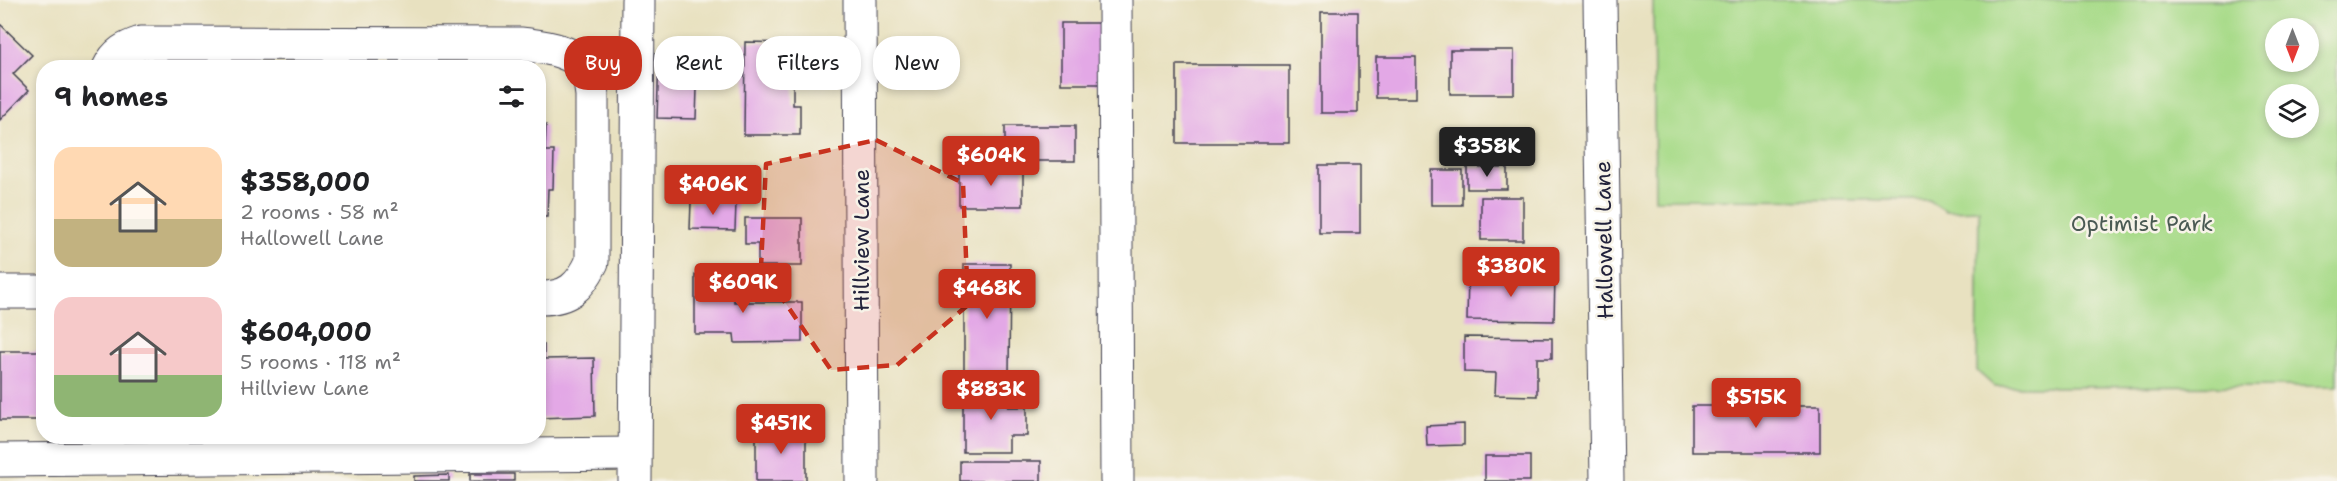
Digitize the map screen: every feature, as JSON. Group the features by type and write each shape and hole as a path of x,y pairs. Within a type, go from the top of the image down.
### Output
{"street":[{"path":"0,460 634,468 638,0"},
{"name":"Hillview Lane","path":"860,0 862,481"},
{"path":"1115,0 1117,481"},
{"name":"Hallowell Lane","path":"1600,0 1607,481"},
{"path":"113,60 124,49 141,43 522,44 550,48 572,57 586,70 592,95 592,262 582,282 569,292 546,298"},
{"path":"0,292 36,292"}],"highlighted area":[{"path":"876,140 963,183 968,305 897,365 831,370 761,267 766,164"}],"green space":[{"name":"Optimist Park","path":"1653,0 2337,0 2337,386 1995,387 1977,371 1979,210 1946,211 1929,200 1655,199"}],"building":[{"path":"1321,12 1358,12 1358,113 1321,113"},
{"path":"1061,23 1109,23 1109,84 1061,84"},
{"path":"0,24 32,55 13,74 29,90 0,120"},
{"path":"745,42 756,42 756,90 793,90 793,105 800,105 800,135 744,135"},
{"path":"1450,50 1514,50 1514,94 1450,94"},
{"path":"1376,57 1416,57 1416,98 1376,98"},
{"path":"1177,65 1289,65 1289,143 1177,143"},
{"path":"658,90 697,90 696,119 657,118"},
{"path":"1005,126 1075,126 1075,161 1005,161"},
{"path":"546,151 554,151 553,189 548,189 547,217"},
{"path":"1319,165 1360,165 1360,233 1319,233"},
{"path":"959,167 1023,167 1023,206 959,206"},
{"path":"1467,167 1507,167 1507,189 1467,189"},
{"path":"1431,170 1462,170 1462,205 1431,205"},
{"path":"1481,197 1523,197 1523,240 1481,240"},
{"path":"691,202 736,203 735,230 690,229"},
{"path":"745,218 802,218 802,266 758,266 758,244 745,244"},
{"path":"964,264 1010,264 1009,377 964,377"},
{"path":"734,274 734,302 802,302 802,342 735,343 734,334 695,334 695,275"},
{"path":"1468,275 1555,275 1554,321 1467,320"},
{"path":"1464,337 1552,338 1552,358 1537,358 1537,396 1495,395 1496,373 1464,372"},
{"path":"0,351 36,351 36,420 0,420"},
{"path":"594,358 595,416 546,418 546,359"},
{"path":"963,390 1008,390 1008,407 1027,407 1027,436 1009,436 1009,452 963,452"},
{"path":"1692,406 1820,406 1820,452 1692,452"},
{"path":"1464,424 1464,445 1427,446 1426,426"},
{"path":"756,430 806,430 806,481 756,481"},
{"path":"1485,456 1530,456 1530,481 1485,481"},
{"path":"960,461 1041,461 1041,481 960,481"},
{"path":"470,474 514,474 514,481 470,481"},
{"path":"449,475 449,481 414,481 414,476"}]}
